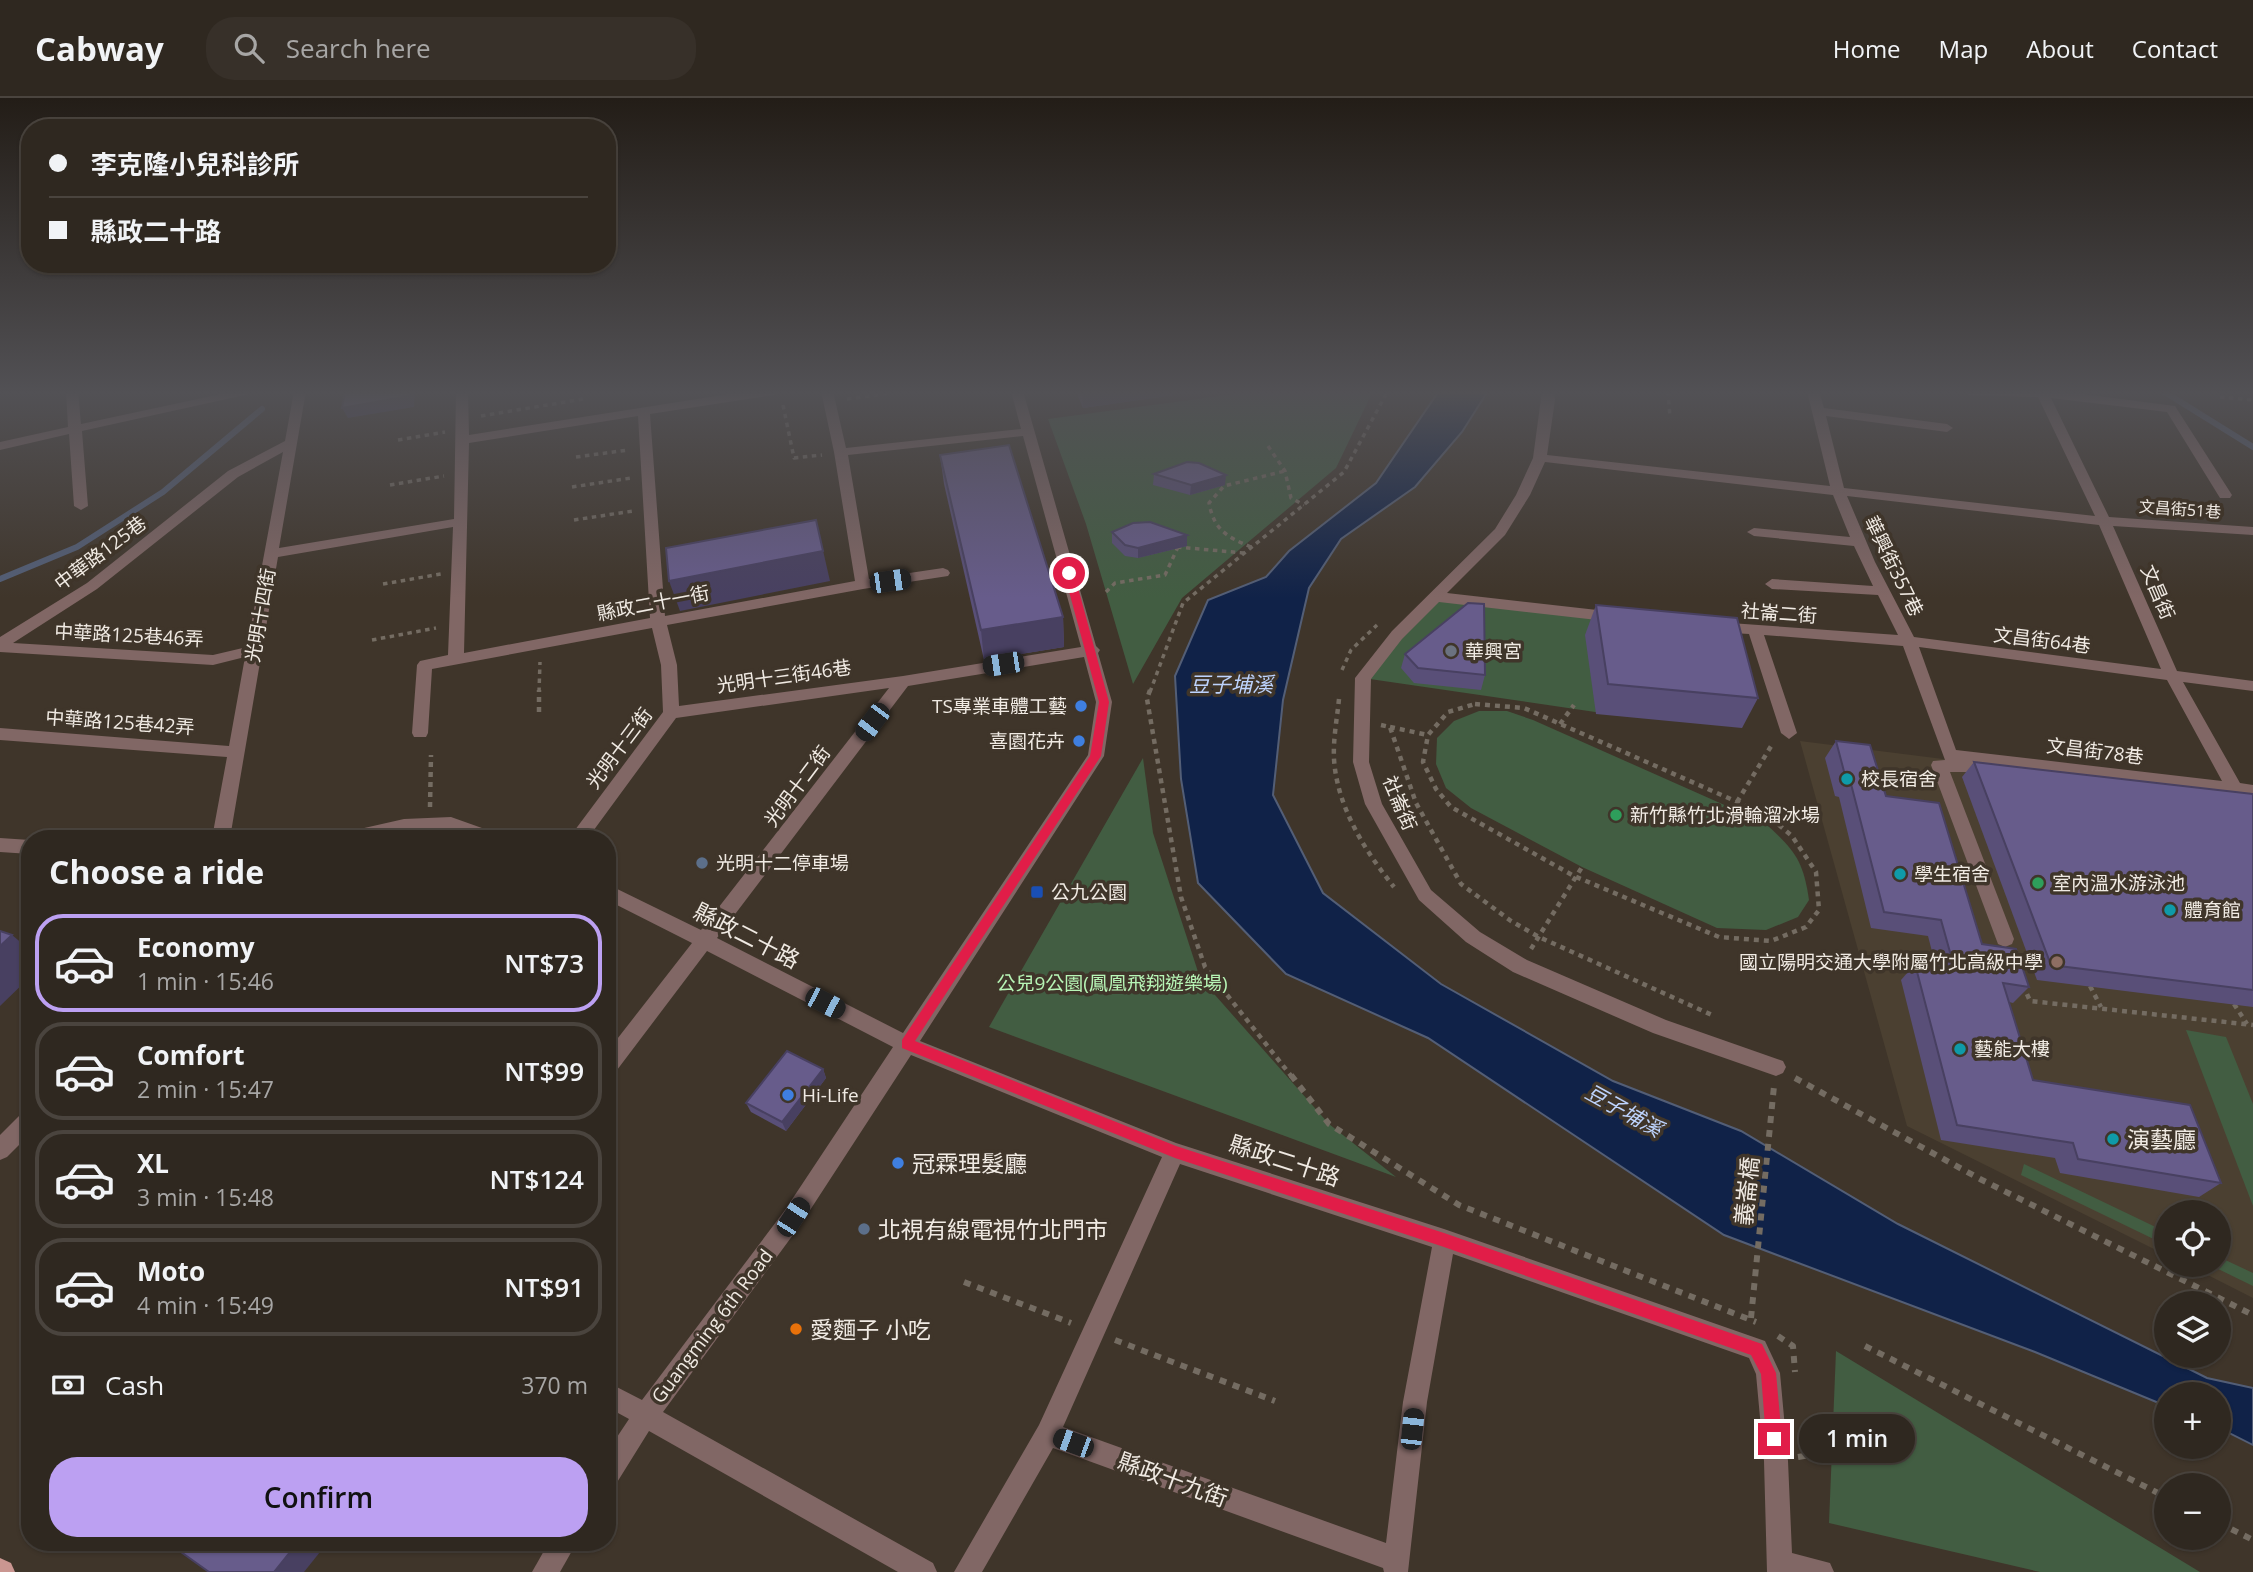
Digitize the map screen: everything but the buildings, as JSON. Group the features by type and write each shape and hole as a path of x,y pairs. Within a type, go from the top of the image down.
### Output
{"street":[{"path":"77,460 81,506"},
{"name":"中華路125巷","path":"0,645 92,586 233,474 259,460"},
{"name":"光明十四街","path":"222,830 287,460"},
{"path":"456,660 462,460"},
{"name":"光明十三街","path":"584,830 671,713 669,666 659,621 648,460"},
{"path":"842,460 863,584"},
{"name":"Guangming 6th Road","path":"616,1461 645,1416 793,1217 1096,756 1104,702 1092,650 1036,460"},
{"name":"社崙街","path":"1539,460 1523,495 1500,532 1397,635 1363,678 1361,762 1374,804 1425,895 1473,937 1520,966 1660,1027 1776,1067"},
{"name":"文昌街51巷","path":"1556,460 2104,521 2251,534"},
{"name":"華興街357巷","path":"1830,460 1838,491 1860,542 1909,642 1950,755"},
{"name":"文昌街","path":"2075,460 2171,674 2235,789"},
{"path":"2203,460 2225,495"},
{"path":"271,554 460,523"},
{"path":"1754,532 1860,542"},
{"name":"縣政二十一街","path":"420,733 425,666 863,584 943,573"},
{"path":"1772,583 1883,591"},
{"path":"1437,597 1632,618"},
{"name":"社崙二街","path":"1700,625 1909,642"},
{"path":"1755,631 1789,733"},
{"name":"文昌街64巷","path":"1909,642 2253,685"},
{"name":"中華路125巷46弄","path":"0,645 213,660 254,650"},
{"path":"903,681 1092,650"},
{"name":"光明十三街46巷","path":"671,713 903,681"},
{"name":"光明十二街","path":"616,1056 903,681"},
{"name":"中華路125巷42弄","path":"0,734 236,752"},
{"name":"文昌街78巷","path":"1950,755 2235,789"},
{"path":"2005,939 1939,765 2253,803"},
{"path":"2235,789 2253,791"},
{"path":"386,830 404,826 451,824 468,830"},
{"path":"0,845 21,846"},
{"name":"縣政二十路","path":"616,896 906,1044 1175,1152 1444,1240 1757,1349 1768,1373 1776,1461 1780,1568"},
{"path":"0,1150 21,1128"},
{"path":"967,1572 1048,1434 1175,1152"},
{"path":"1396,1566 1415,1402 1444,1240"},
{"path":"616,1399 924,1572"},
{"name":"縣政十九街","path":"1048,1434 1396,1566"},
{"path":"545,1572 558,1551"},
{"path":"1780,1568 1821,1572"}],"path":[{"path":"1277,460 1285,471 1291,498 1304,505"},
{"path":"1351,460 1345,472 1183,603 1147,699 1181,897 1205,967 1329,1124 1459,1205 1751,1318 1761,1325"},
{"path":"1252,547 1225,536 1211,523 1209,503 1220,489 1240,482 1268,478 1285,471"},
{"path":"390,485 462,473"},
{"path":"572,487 649,476"},
{"path":"574,520 651,508"},
{"path":"1170,540 1178,547 1244,553"},
{"path":"1105,592 1115,583 1165,575 1178,547"},
{"path":"383,584 459,571"},
{"path":"1340,674 1351,650 1380,622"},
{"path":"372,640 457,624"},
{"path":"539,712 541,644"},
{"path":"1339,686 1334,759 1341,804 1383,874 1399,893"},
{"path":"1475,704 1524,708 1560,724 1767,815 1793,836 1816,873 1819,910 1806,927 1771,941 1719,937 1574,876 1451,807 1436,789 1423,762 1428,735 1448,712 1475,704"},
{"path":"1560,724 1574,705"},
{"path":"1362,723 1428,735"},
{"path":"1390,727 1416,803 1461,884 1539,937 1712,1015"},
{"path":"1737,802 1770,745 1789,733"},
{"path":"430,825 431,755"},
{"path":"1520,966 1582,867"},
{"path":"2005,939 2030,1001 2250,1025"},
{"path":"2090,986 2101,1007"},
{"path":"2234,1003 2250,1025"},
{"path":"1776,1067 1982,1180 2253,1315"},
{"name":"義崙橋","path":"1751,1318 1776,1067"},
{"path":"964,1282 1275,1401"},
{"path":"1772,1332 1793,1346 1796,1373"},
{"path":"1865,1346 2154,1491"},
{"path":"1801,1429 1804,1456"},
{"path":"2231,1529 2253,1540"}],"shaded area":[{"name":"國立陽明交通大學附屬竹北高級中學","path":"1800,741 2253,798 2253,1298 2212,1277 2231,1277 2231,1200 2154,1200 2154,1249 1907,1126"}],"green space":[{"path":"1063,460 1340,460 1336,468 1182,598 1133,684 1086,524"},
{"path":"1437,597 1591,614 1602,713 1363,678"},
{"name":"新竹縣竹北滑輪溜冰場","path":"1479,711 1507,711 1533,720 1765,823 1796,856 1804,874 1809,900 1798,917 1766,930 1717,928 1582,867 1471,808 1446,788 1436,764 1437,738 1454,721"},
{"name":"公兒9公園(鳳凰飛翔遊樂場)","path":"1143,758 1153,833 1200,978 1329,1124 1396,1177 989,1027"},
{"path":"2186,1030 2226,1037 2253,1104 2253,1206"},
{"path":"2024,1164 2154,1226 2154,1239 2021,1175"},
{"path":"2231,1263 2253,1273 2253,1286 2231,1275"},
{"path":"1836,1351 2154,1544 2154,1550 2164,1550 2200,1572 2040,1572 1829,1523"}],"water":[{"name":"豆子埔溪","path":"1392,460 1438,460 1415,487 1341,539 1309,588 1283,700 1273,795 1323,893 1441,984 1613,1081 1741,1131 1898,1224 2154,1352 2154,1368 2187,1368 2207,1378 2225,1382 2154,1382 2154,1401 2035,1352 1724,1235 1428,1038 1286,974 1198,883 1181,779 1175,676 1208,600 1266,577 1289,551 1376,483"},
{"name":"豆子埔溪","path":"2231,1383 2253,1388 2253,1445 2231,1434"}],"waterway":[{"path":"0,579 77,547 163,492 201,460"}],"place":[{"name":"華興宮","path":"1451,651"},
{"name":"TS專業車體工藝","path":"1081,706"},
{"name":"喜園花卉","path":"1079,741"},
{"name":"校長宿舍","path":"1847,779"},
{"name":"新竹縣竹北滑輪溜冰場","path":"1616,815"},
{"name":"光明十二停車場","path":"702,863"},
{"name":"學生宿舍","path":"1900,874"},
{"name":"室內溫水游泳池","path":"2038,883"},
{"name":"公九公園","path":"1037,892"},
{"name":"體育館","path":"2170,910"},
{"name":"國立陽明交通大學附屬竹北高級中學","path":"2057,962"},
{"name":"藝能大樓","path":"1960,1049"},
{"name":"Hi-Life","path":"788,1095"},
{"name":"演藝廳","path":"2113,1139"},
{"name":"冠霖理髮廳","path":"898,1163"},
{"name":"北視有線電視竹北門市","path":"864,1229"},
{"name":"愛麵子 小吃","path":"796,1329"}],"route":[{"path":"1069,573 1104,702 1096,756 906,1044 1175,1152 1444,1240 1757,1349 1768,1373 1774,1439"}]}
